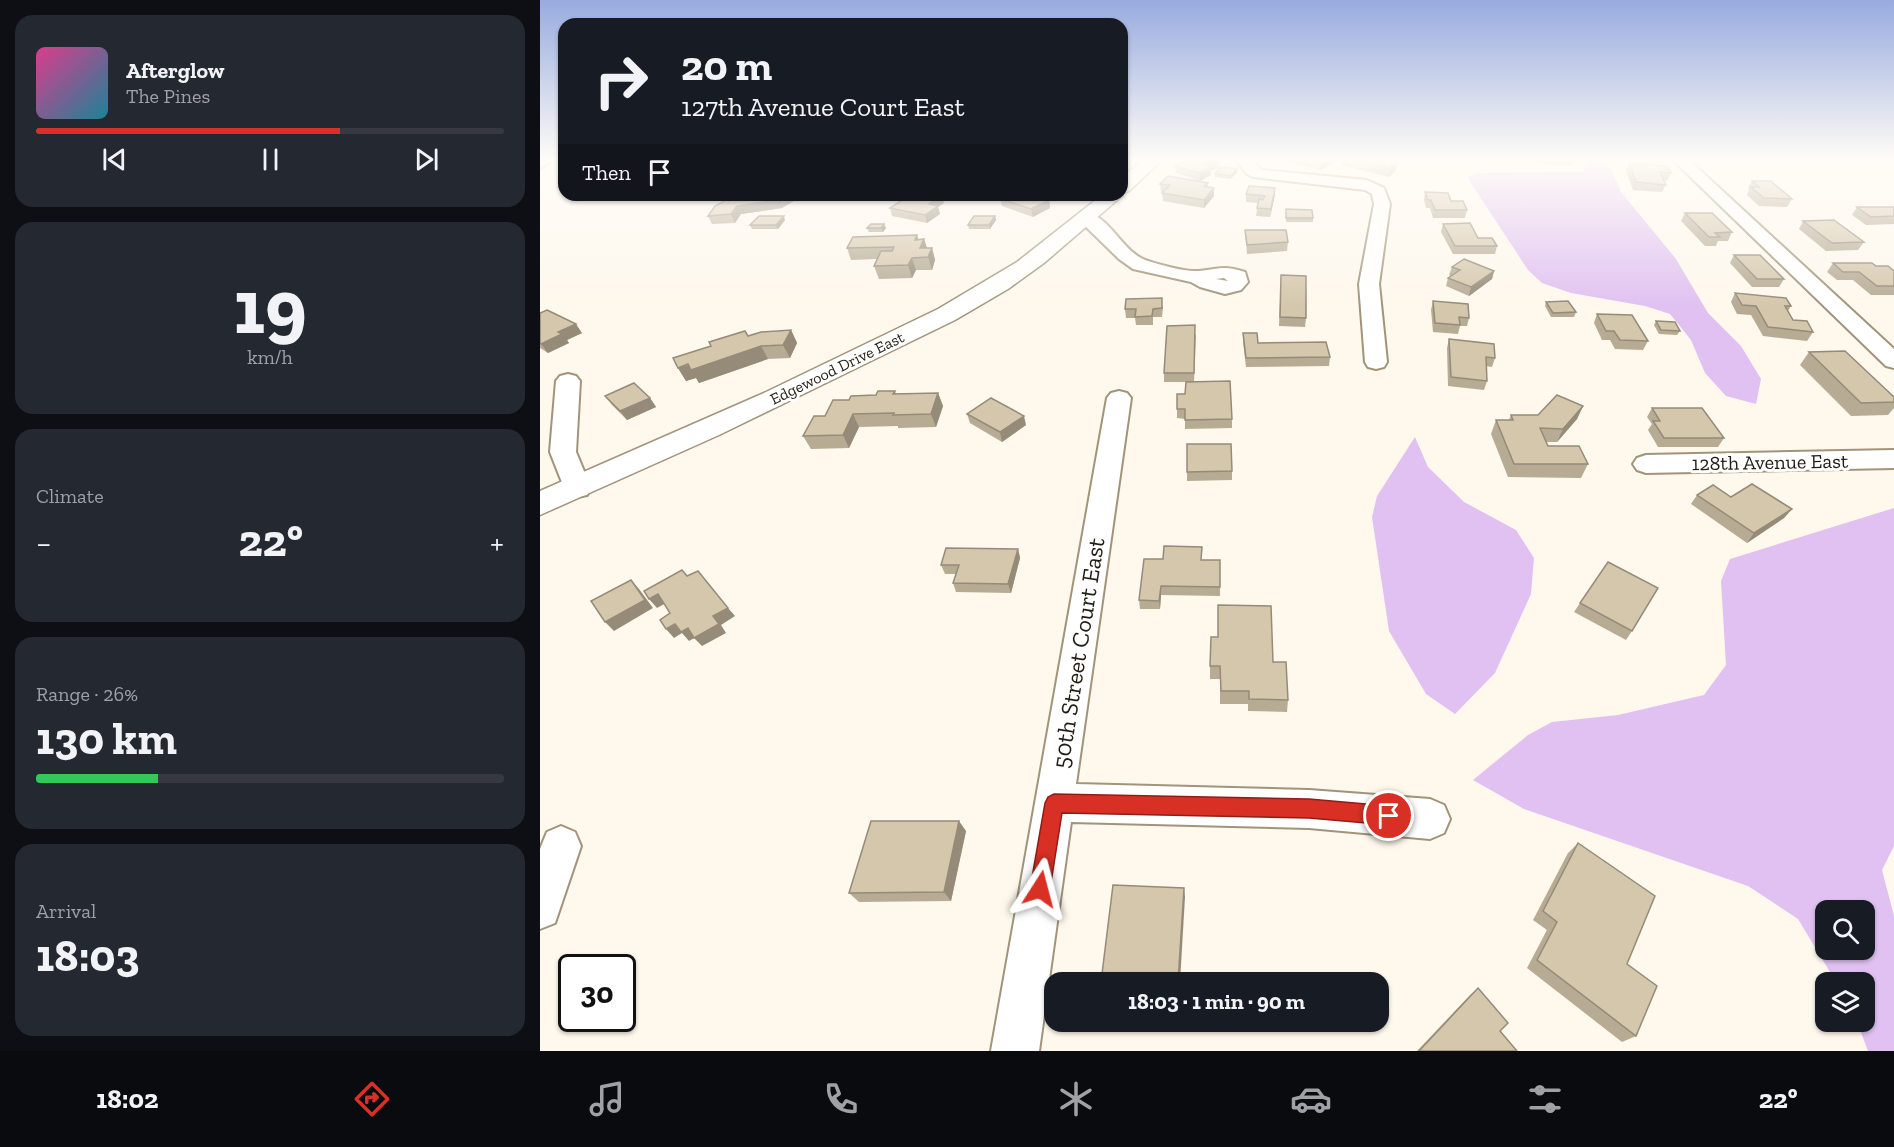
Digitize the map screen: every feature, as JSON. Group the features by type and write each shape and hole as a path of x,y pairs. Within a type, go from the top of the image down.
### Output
{"street":[{"name":"Edgewood Drive East","path":"540,504 681,443 883,346 972,299 1025,267 1092,209"},
{"path":"1102,209 1099,225 1132,261 1150,268 1197,277"},
{"path":"1376,362 1369,284 1381,209"},
{"path":"1732,209 1894,361"},
{"path":"568,381 563,452 577,488"},
{"name":"50th Street Court East","path":"1015,1051 1119,398"},
{"name":"128th Avenue East","path":"1646,464 1894,459"},
{"path":"1054,803 1309,809 1430,819"},
{"path":"540,908 561,846"}],"shaded area":[{"path":"1488,209 1635,209 1676,259 1708,313 1741,346 1761,379 1756,404 1726,396 1705,373 1691,340 1670,314 1645,306 1571,293 1542,283 1528,270"},
{"path":"1415,437 1428,467 1464,502 1516,530 1534,558 1531,594 1495,673 1455,714 1426,694 1389,631 1372,517 1377,496"},
{"path":"1894,508 1894,846 1882,870 1894,916 1894,1051 1868,1051 1861,1032 1875,1032 1875,972 1830,972 1823,960 1875,960 1875,900 1815,900 1815,947 1798,919 1748,886 1524,809 1473,780 1528,735 1552,722 1618,715 1704,695 1726,665 1721,581 1730,559"}],"building":[{"path":"713,209 735,209 731,214 708,216"},
{"path":"895,209 934,209 925,215"},
{"path":"1286,209 1312,210 1313,218 1286,218"},
{"path":"1435,209 1467,210 1435,210"},
{"path":"1860,209 1894,209 1894,216 1871,217"},
{"path":"1685,213 1712,213 1732,232 1715,233 1720,237 1709,237"},
{"path":"759,216 784,216 776,225 750,225"},
{"path":"974,216 995,216 989,225 968,225"},
{"path":"1834,220 1864,242 1832,243 1803,221"},
{"path":"1470,223 1478,238 1492,238 1497,246 1455,246 1443,224"},
{"path":"871,224 884,224 881,228 867,228"},
{"path":"1245,230 1286,230 1288,242 1247,245"},
{"path":"917,235 915,240 924,239 920,248 932,248 928,257 912,258 908,265 874,266 881,251 892,251 894,247 847,248 853,237"},
{"path":"1734,255 1760,255 1784,279 1757,279"},
{"path":"1464,259 1494,271 1471,287 1448,278 1460,270 1452,267"},
{"path":"1833,263 1872,263 1876,266 1888,266 1894,271 1894,286 1877,286 1859,272 1843,272"},
{"path":"1281,275 1306,276 1306,318 1280,317"},
{"path":"1735,293 1786,298 1791,306 1785,306 1793,320 1807,321 1813,332 1768,327 1756,306 1742,305"},
{"path":"1162,298 1162,308 1153,309 1152,316 1135,317 1136,309 1125,309 1126,299"},
{"path":"1433,301 1468,304 1469,318 1459,317 1460,325 1435,323"},
{"path":"1568,301 1576,312 1553,313 1546,302"},
{"path":"547,310 576,324 558,332 562,334 541,344 540,313"},
{"path":"1597,314 1632,315 1648,341 1620,340 1614,331 1606,331"},
{"path":"1656,321 1675,322 1680,331 1661,330"},
{"path":"1195,325 1194,373 1164,373 1167,326"},
{"path":"791,330 783,345 761,346 691,370 688,364 678,368 673,358 711,346 709,342 745,331 748,336 761,332"},
{"path":"1243,333 1257,333 1258,343 1326,342 1330,357 1246,358"},
{"path":"1449,339 1494,344 1495,358 1486,357 1487,381 1451,377"},
{"path":"1845,351 1894,397 1894,402 1861,403 1809,352"},
{"path":"1230,381 1232,419 1185,420 1185,409 1177,409 1177,394 1185,394 1186,382"},
{"path":"634,383 650,398 620,411 605,396"},
{"path":"878,391 895,391 893,394 938,393 931,414 853,414 843,435 803,436 814,416 825,416 833,400 849,400 851,396 876,395"},
{"path":"1557,395 1583,406 1563,429 1540,428 1548,446 1579,446 1588,464 1514,464 1496,420 1513,420 1511,415 1538,415"},
{"path":"991,398 1024,416 1000,432 967,414"},
{"path":"1652,408 1702,408 1724,438 1664,438 1653,421 1660,421"},
{"path":"1187,444 1231,444 1232,471 1187,472"},
{"path":"1752,484 1792,509 1754,533 1697,495 1713,485 1731,497"},
{"path":"1164,546 1202,547 1201,560 1220,560 1220,587 1161,586 1159,601 1139,600 1144,559 1163,559"},
{"path":"946,548 1018,549 1008,584 953,583 959,565 941,565"},
{"path":"1608,562 1658,588 1632,631 1580,603"},
{"path":"682,570 687,576 698,571 728,608 713,616 719,624 694,638 688,628 681,632 675,624 666,629 660,620 670,613 658,594 649,599 644,591"},
{"path":"631,580 645,600 605,622 591,601"},
{"path":"1218,605 1271,606 1273,662 1286,662 1288,700 1249,699 1249,691 1221,691 1220,666 1210,666 1211,637 1218,637"},
{"path":"871,821 959,821 944,892 849,893"},
{"path":"1578,843 1655,896 1627,964 1657,986 1636,1036 1537,960 1557,922 1543,911"},
{"path":"1113,885 1184,888 1179,972 1102,972"},
{"path":"1478,988 1508,1023 1500,1031 1517,1051 1419,1051"}],"route":[{"path":"1040,889 1054,803 1309,809 1389,816"}]}
